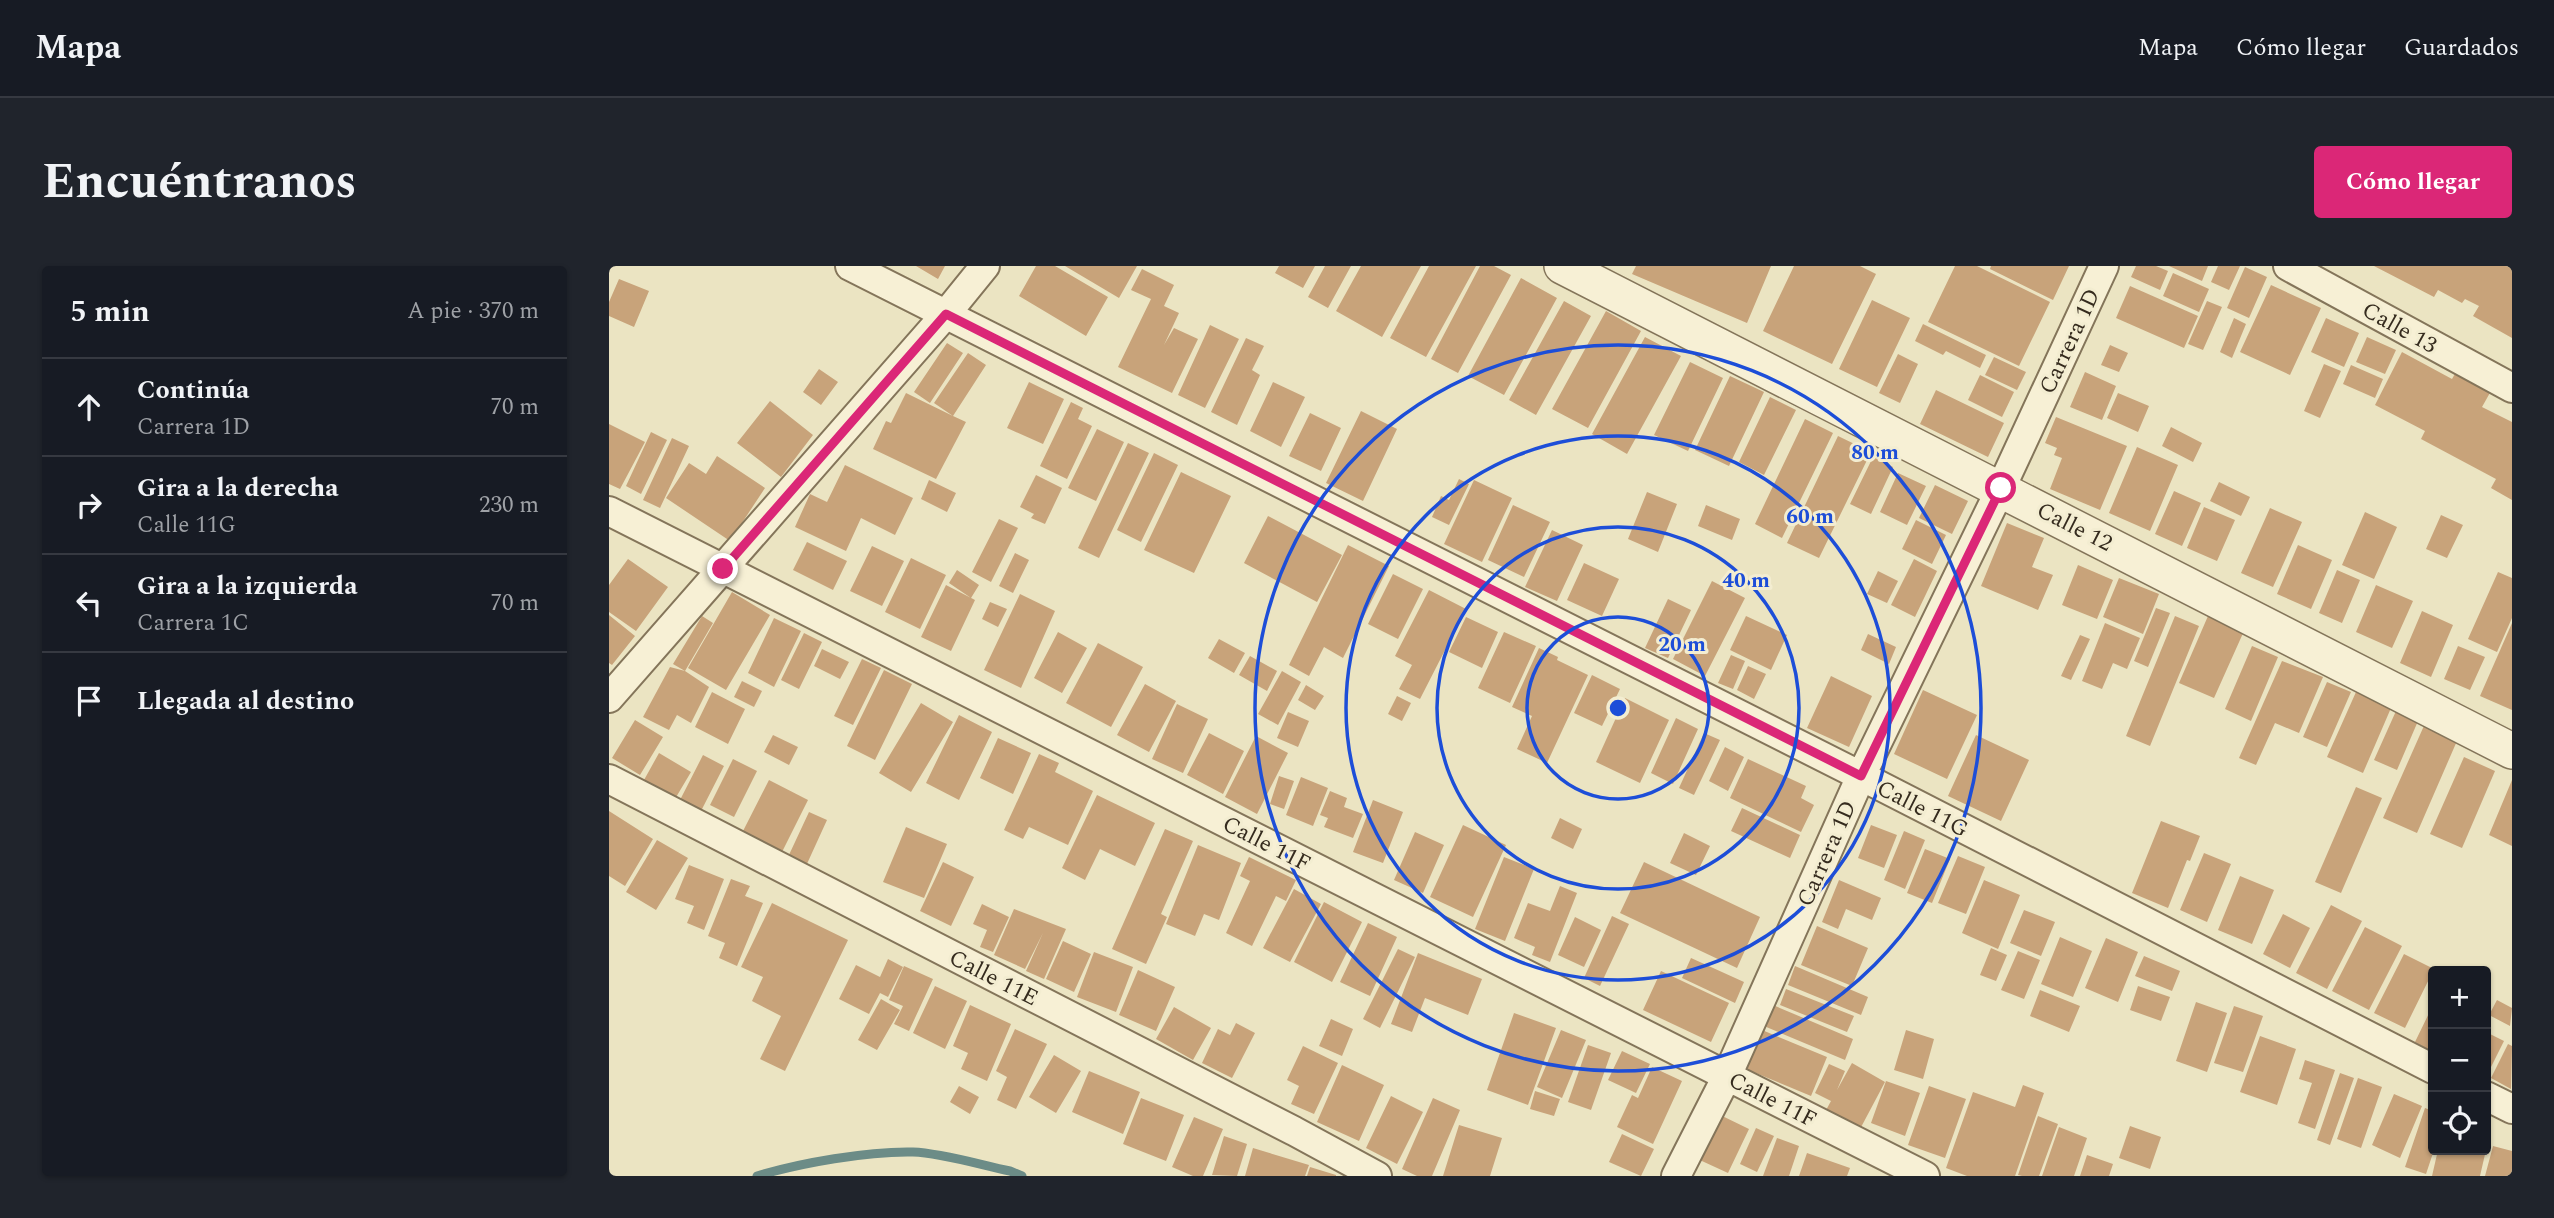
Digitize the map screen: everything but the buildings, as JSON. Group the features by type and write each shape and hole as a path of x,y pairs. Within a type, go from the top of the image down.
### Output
{"street":[{"name":"Calle 11G","path":"850,266 1861,776 2428,1066"},
{"path":"609,698 985,266"},
{"name":"Calle 12","path":"1562,266 2512,751"},
{"name":"Carrera 1D","path":"1677,1176 1727,1076 1861,776 2001,488 2104,266"},
{"name":"Calle 13","path":"2288,266 2512,388"},
{"name":"Calle 11F","path":"609,511 1925,1176"},
{"name":"Calle 11E","path":"609,779 1377,1176"},
{"path":"2491,1098 2512,1109"}],"waterway":[{"path":"757,1176 834,1159 913,1152 961,1160 1022,1176"}],"route":[{"path":"723,569 946,314 1861,776 2001,488"}]}
